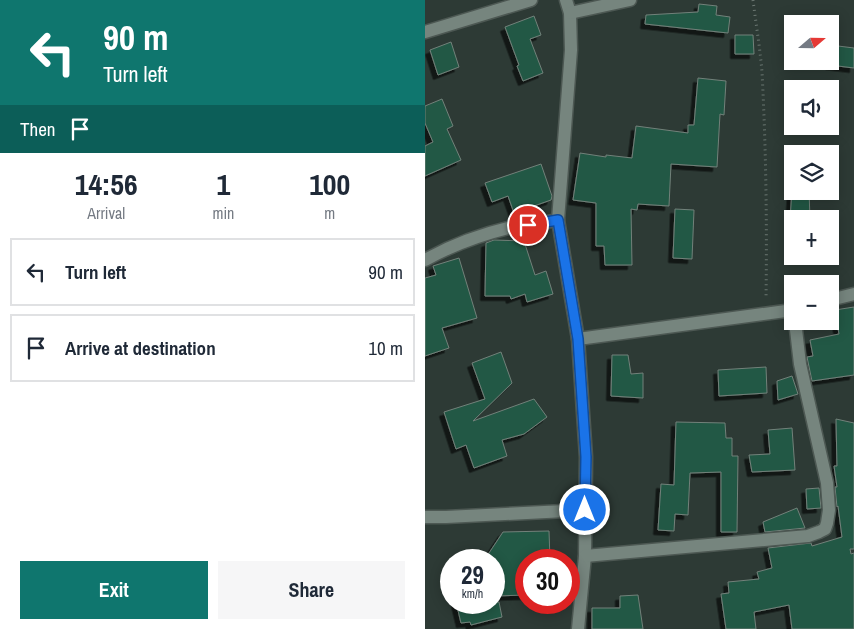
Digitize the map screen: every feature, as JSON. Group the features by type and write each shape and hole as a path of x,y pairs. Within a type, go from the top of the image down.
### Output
{"street":[{"path":"425,32 531,0"},
{"path":"566,0 570,13 571,50 558,220 578,339 586,457 585,556 578,629"},
{"path":"570,13 630,0"},
{"path":"425,260 445,249 512,227 558,220"},
{"path":"839,298 854,294"},
{"path":"578,339 784,311"},
{"path":"585,556 808,536 825,529 829,510 827,483 800,364 796,330"},
{"path":"425,516 447,517 585,510"}],"path":[{"path":"753,0 762,70 767,237 766,313"}],"building":[{"path":"699,4 717,6 716,15 730,17 728,33 645,24 646,15 698,12"},
{"path":"534,16 541,35 530,39 543,73 523,81 505,27"},
{"path":"735,35 753,35 754,54 735,54"},
{"path":"451,42 459,67 438,75 430,50"},
{"path":"839,46 854,48 854,68 839,66"},
{"path":"698,78 726,81 724,115 720,114 717,167 671,164 669,206 638,204 637,210 631,209 632,265 605,265 604,246 596,246 596,203 573,200 580,153 632,158 636,126 688,133 688,125 694,125"},
{"path":"442,99 453,126 447,129 461,160 425,176 425,146 433,142 425,123 425,106"},
{"path":"541,164 552,196 551,200 514,213 508,196 492,202 485,183"},
{"path":"791,200 809,200 810,210 791,210"},
{"path":"675,209 694,210 692,259 673,258"},
{"path":"494,240 524,241 535,275 546,271 553,294 527,302 525,294 511,299 510,296 485,296 486,243"},
{"path":"459,258 477,318 442,328 449,348 425,356 425,278 436,275 433,266"},
{"path":"854,307 854,375 812,381 807,357 813,356 810,340 839,334 839,309"},
{"path":"501,352 512,383 473,421 534,399 547,417 524,434 502,440 507,456 474,468 466,445 456,449 444,412 485,399 472,363"},
{"path":"612,355 628,355 631,374 643,373 643,398 611,396"},
{"path":"766,367 767,393 719,396 718,370"},
{"path":"792,376 798,394 778,400 777,381"},
{"path":"836,419 854,423 854,549 850,549 851,554 854,553 854,629 792,629 789,605 754,612 756,629 726,629 721,594 729,593 728,582 759,579 757,572 772,568 768,548 811,543 812,546 842,537 835,487 837,487 834,466 837,466"},
{"path":"676,422 725,423 726,438 732,438 732,456 738,456 737,532 721,532 721,472 690,473 688,515 675,514 674,531 658,530 661,484 674,485"},
{"path":"792,428 795,470 752,472 749,455 770,454 768,430"},
{"path":"819,488 821,508 807,509 806,489"},
{"path":"797,508 805,528 765,532 763,522"},
{"path":"549,531 550,549 515,549 515,595 505,596 505,549 492,549 503,532"},
{"path":"638,595 643,629 592,629 592,608 620,608 620,596"},
{"path":"459,614 501,614 502,617 471,625 470,622 461,623"}],"route":[{"path":"528,225 558,220 578,339 586,457 585,510"}]}
